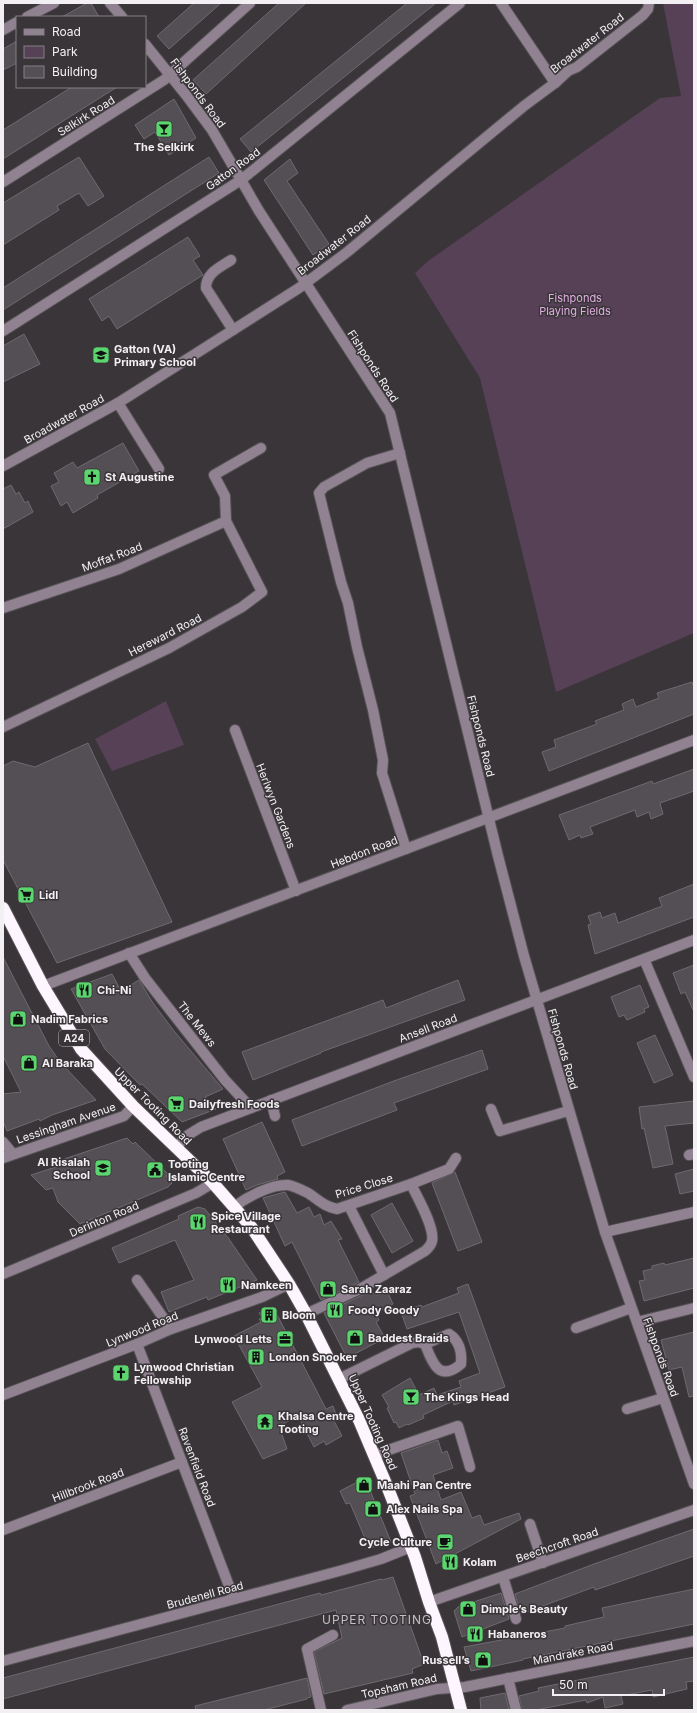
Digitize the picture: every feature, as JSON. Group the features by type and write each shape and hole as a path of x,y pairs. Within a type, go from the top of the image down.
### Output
{"highway":[{"name":"Upper Tooting Road","path":"4,912 43,986 82,1049 133,1106 213,1183 252,1228 289,1284 339,1379 374,1455 411,1547 442,1636 461,1710"}],"street":[{"path":"29,16 54,3"},
{"path":"110,3 121,16"},
{"name":"Selkirk Road","path":"3,182 171,75 250,3"},
{"name":"Gatton Road","path":"3,331 241,180 460,3"},
{"path":"501,3 555,83"},
{"name":"Broadwater Road","path":"3,466 118,403 305,283 350,249 524,106 555,83 568,70 578,67 643,15 648,9 649,3"},
{"path":"3,30 16,23"},
{"name":"Fishponds Road","path":"146,45 171,75 212,130 305,283 390,413 488,818 524,956 568,1111 605,1232 694,1484"},
{"path":"231,260 209,274 206,281 206,288 233,330"},
{"path":"118,403 159,469"},
{"path":"226,521 225,496 214,475 261,448"},
{"path":"400,453 367,462 324,487 319,493 341,582 348,603 357,648 373,710 383,760 382,773 406,849"},
{"name":"Moffat Road","path":"3,608 119,569 226,521"},
{"name":"Hereward Road","path":"3,727 169,648 242,607 262,592 226,521"},
{"name":"Herlwyn Gardens","path":"234,730 296,891"},
{"name":"Hebdon Road","path":"43,986 694,740"},
{"name":"Ansell Road","path":"176,1147 195,1130 270,1100 694,940"},
{"name":"The Mews","path":"129,953 145,978 225,1080 251,1108"},
{"path":"644,959 694,1077"},
{"path":"270,1100 275,1116"},
{"name":"Lessingham Avenue","path":"3,1158 124,1116 133,1106"},
{"path":"491,1109 500,1131 568,1111"},
{"path":"3,1142 14,1154"},
{"name":"Price Close","path":"234,1207 263,1190 288,1185 310,1195 329,1207 337,1209 411,1184 449,1168 456,1158"},
{"name":"Derinton Road","path":"3,1274 196,1193 213,1183"},
{"path":"306,1314 384,1276 425,1251 430,1246 432,1239 429,1223 411,1184"},
{"path":"348,1206 384,1276"},
{"path":"605,1232 694,1212"},
{"path":"137,1280 171,1329"},
{"name":"Lynwood Road","path":"3,1395 137,1344 171,1329 262,1297 289,1284"},
{"path":"576,1328 631,1308"},
{"path":"636,1322 694,1308"},
{"path":"339,1379 412,1343 418,1342 425,1344"},
{"name":"Ravenfield Road","path":"137,1344 234,1599"},
{"path":"627,1409 664,1398"},
{"path":"374,1455 458,1426 470,1467"},
{"name":"Hillbrook Road","path":"3,1530 182,1462"},
{"name":"Beechcroft Road","path":"429,1602 694,1510"},
{"path":"530,1524 543,1563"},
{"name":"Brudenell Road","path":"3,1661 343,1570 381,1559 411,1547"},
{"path":"503,1577 516,1619"},
{"path":"321,1710 307,1649 332,1635"},
{"name":"Mandrake Road","path":"456,1686 508,1678 694,1641"},
{"path":"508,1678 516,1710"},
{"name":"Topsham Road","path":"347,1710 456,1686"}],"green space":[{"name":"Fishponds Playing Fields","path":"663,3 694,3 694,633 556,692 480,378 415,273 428,261 660,98 681,96"},
{"path":"166,701 184,745 112,771 95,739"}],"building":[{"path":"87,3 91,3 98,16 64,16"},
{"path":"194,3 221,3 169,49 157,36"},
{"path":"279,3 306,3 206,94 193,80"},
{"path":"407,3 436,3 251,152 240,139"},
{"path":"16,42 16,64 3,70 3,49"},
{"path":"70,88 115,88 3,159 3,130"},
{"name":"The Selkirk","path":"174,99 196,138 169,155 155,132 144,139 135,125"},
{"path":"79,157 104,196 88,206 79,193 57,206 59,210 3,245 3,203"},
{"path":"209,157 219,173 3,310 3,288"},
{"path":"290,159 298,173 287,181 329,244 313,255 264,180"},
{"path":"188,237 200,256 193,260 203,275 117,329 109,316 102,321 89,299"},
{"path":"24,334 40,364 3,382 3,346"},
{"name":"St Augustine","path":"123,443 139,471 97,495 98,498 73,513 67,502 61,506 51,486 59,482 54,473 73,462 77,468"},
{"path":"11,485 16,494 19,492 25,503 28,501 33,512 3,529 3,489"},
{"path":"692,682 694,688 694,714 549,771 542,752 556,747 554,740 597,724 595,721 624,710 622,704 633,699 636,707 659,698 657,693"},
{"path":"88,743 172,922 57,963 3,860 3,766 13,761 35,767"},
{"path":"694,769 694,791 660,803 663,814 651,819 649,812 637,817 635,810 590,827 593,834 581,838 580,835 569,840 559,815 652,781 653,784"},
{"path":"694,884 694,917 595,954 588,925 591,924 588,916 600,912 602,918 615,913 618,923 662,906 659,898"},
{"path":"3,957 49,1046 61,1063 96,1100 52,1115 40,1121 39,1119 7,1131 3,1121 3,1094 21,1092 3,1056"},
{"path":"694,965 694,1012 685,992 681,994 673,973"},
{"path":"112,974 121,991 139,980 153,1003 174,1031 223,1089 205,1097 216,1109 182,1122 142,1084 140,1085 105,1049 71,989"},
{"path":"458,980 465,1000 321,1052 253,1080 242,1052 383,1000 386,1008"},
{"path":"640,985 649,1007 644,1009 645,1012 627,1020 624,1015 619,1017 611,997"},
{"path":"655,1035 673,1075 654,1083 637,1043"},
{"path":"482,1050 488,1069 394,1103 397,1110 302,1146 292,1120 391,1082"},
{"path":"694,1101 694,1123 665,1126 673,1164 653,1168 644,1128 642,1129 639,1107"},
{"path":"262,1122 285,1172 277,1176 278,1179 246,1190 223,1139"},
{"path":"127,1138 133,1144 135,1142 168,1174 166,1176 172,1183 168,1187 80,1224 58,1202 53,1188 46,1190 31,1175 62,1165 61,1160"},
{"path":"694,1169 694,1191 680,1194 675,1174"},
{"path":"455,1172 482,1242 458,1251 432,1183"},
{"path":"285,1192 297,1213 309,1207 314,1217 320,1214 324,1225 331,1221 342,1239 338,1240 359,1282 321,1300 292,1242 285,1246 263,1198"},
{"path":"392,1203 413,1241 392,1253 371,1215"},
{"path":"198,1207 205,1209 229,1239 257,1280 208,1300 207,1297 169,1312 161,1292 194,1280 175,1240 119,1263 112,1248 179,1219 178,1216"},
{"path":"694,1258 694,1288 644,1301 639,1281 645,1280 643,1271 652,1269 652,1266 664,1263 665,1265"},
{"path":"468,1284 505,1387 454,1405 453,1401 423,1415 424,1418 399,1428 396,1422 394,1423 387,1408 389,1407 382,1395 410,1378 419,1395 434,1388 437,1395 461,1387 459,1381 480,1373 459,1312 407,1329 401,1312 421,1305 422,1307 459,1293 457,1288"},
{"path":"372,1293 377,1295 388,1293 393,1304 376,1313 379,1320 376,1322 385,1338 347,1358 324,1313 365,1294"},
{"path":"273,1307 326,1409 333,1406 337,1417 333,1419 342,1436 326,1445 324,1441 314,1447 298,1416 279,1426 287,1449 263,1459 232,1402 262,1387 234,1336 261,1322 259,1319 262,1318 259,1313"},
{"path":"694,1332 694,1396 689,1397 682,1367 669,1370 661,1340"},
{"path":"438,1440 442,1453 447,1451 453,1468 433,1475 441,1500 461,1492 472,1518 480,1515 484,1525 519,1513 521,1519 436,1564 410,1496 415,1494 401,1453"},
{"path":"365,1478 391,1542 369,1548 350,1503 346,1504 340,1491"},
{"path":"694,1529 694,1556 595,1590 594,1587 521,1614 515,1594 594,1564"},
{"path":"393,1577 424,1664 412,1669 413,1673 324,1694 314,1652 342,1638 336,1610 3,1699 3,1678 320,1593 321,1595"},
{"path":"694,1589 694,1624 471,1671 464,1647 565,1628 565,1626 604,1617 602,1608"},
{"path":"501,1593 509,1619 462,1637 454,1611 458,1607"},
{"path":"694,1657 694,1681 686,1682 687,1689 653,1697 652,1690 621,1696 623,1704 605,1708 603,1697 587,1703 586,1700 536,1710 522,1710 519,1696 539,1691 538,1688"},
{"path":"307,1678 311,1697 307,1699 264,1710 196,1710 195,1706"},
{"path":"505,1693 509,1710 481,1710 480,1698"}],"place":[{"name":"The Selkirk","path":"164,129"},
{"name":"Gatton (VA) Primary School","path":"101,355"},
{"name":"St Augustine","path":"92,477"},
{"name":"Lidl","path":"26,895"},
{"name":"Chi-Ni","path":"84,990"},
{"name":"Nadim Fabrics","path":"18,1019"},
{"name":"Al Baraka","path":"29,1063"},
{"name":"Dailyfresh Foods","path":"176,1104"},
{"name":"Al Risalah School","path":"103,1168"},
{"name":"Tooting Islamic Centre","path":"155,1170"},
{"name":"Spice Village Restaurant","path":"198,1222"},
{"name":"Namkeen","path":"228,1285"},
{"name":"Sarah Zaaraz","path":"328,1289"},
{"name":"Foody Goody","path":"335,1310"},
{"name":"Bloom","path":"269,1315"},
{"name":"Baddest Braids","path":"355,1338"},
{"name":"Lynwood Letts","path":"285,1339"},
{"name":"London Snooker","path":"256,1357"},
{"name":"Lynwood Christian Fellowship","path":"121,1373"},
{"name":"The Kings Head","path":"411,1397"},
{"name":"Khalsa Centre Tooting","path":"265,1422"},
{"name":"Maahi Pan Centre","path":"364,1485"},
{"name":"Alex Nails Spa","path":"373,1509"},
{"name":"Cycle Culture","path":"445,1542"},
{"name":"Kolam","path":"450,1562"},
{"name":"Dimple’s Beauty","path":"468,1609"},
{"name":"Habaneros","path":"475,1634"},
{"name":"Russell’s","path":"483,1660"}],"district":[{"name":"UPPER TOOTING","path":"377,1619"}]}
